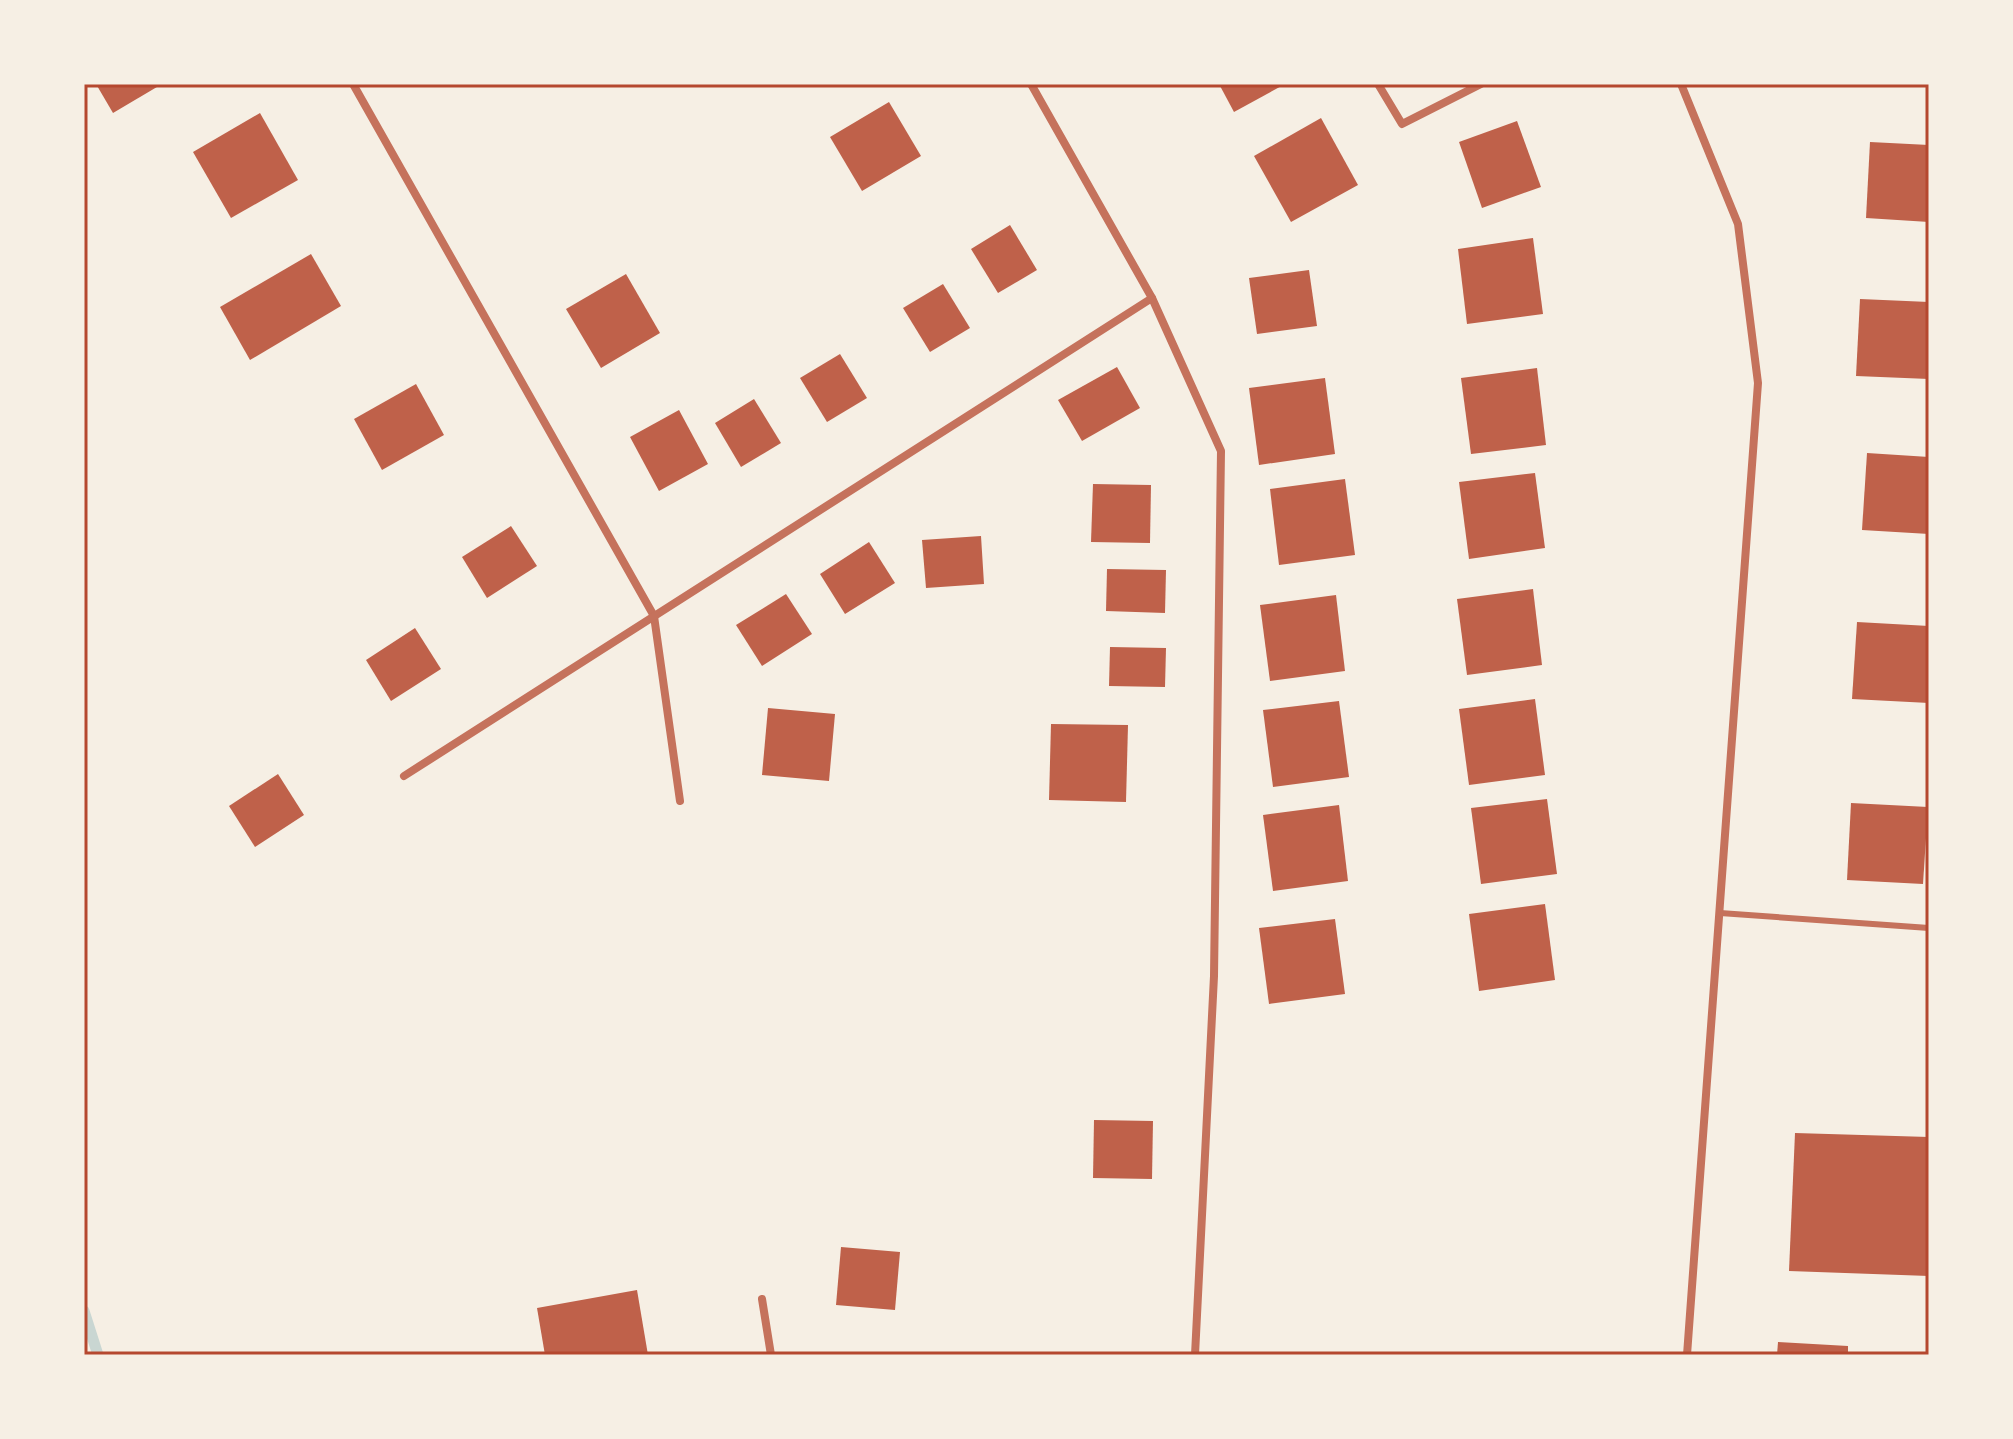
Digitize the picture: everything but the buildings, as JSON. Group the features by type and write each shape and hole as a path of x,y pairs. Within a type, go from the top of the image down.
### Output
{"street":[{"path":"353,84 654,616 680,801"},
{"path":"1031,84 1152,298 1221,451 1214,976 1195,1355"},
{"path":"1378,84 1402,124 1481,84"},
{"path":"1681,84 1738,224 1758,383 1687,1355"},
{"path":"404,776 1152,298"},
{"path":"762,1299 771,1355"}],"lane":[{"path":"1720,913 1929,928"}],"waterway":[{"path":"84,1311 98,1355"}]}
